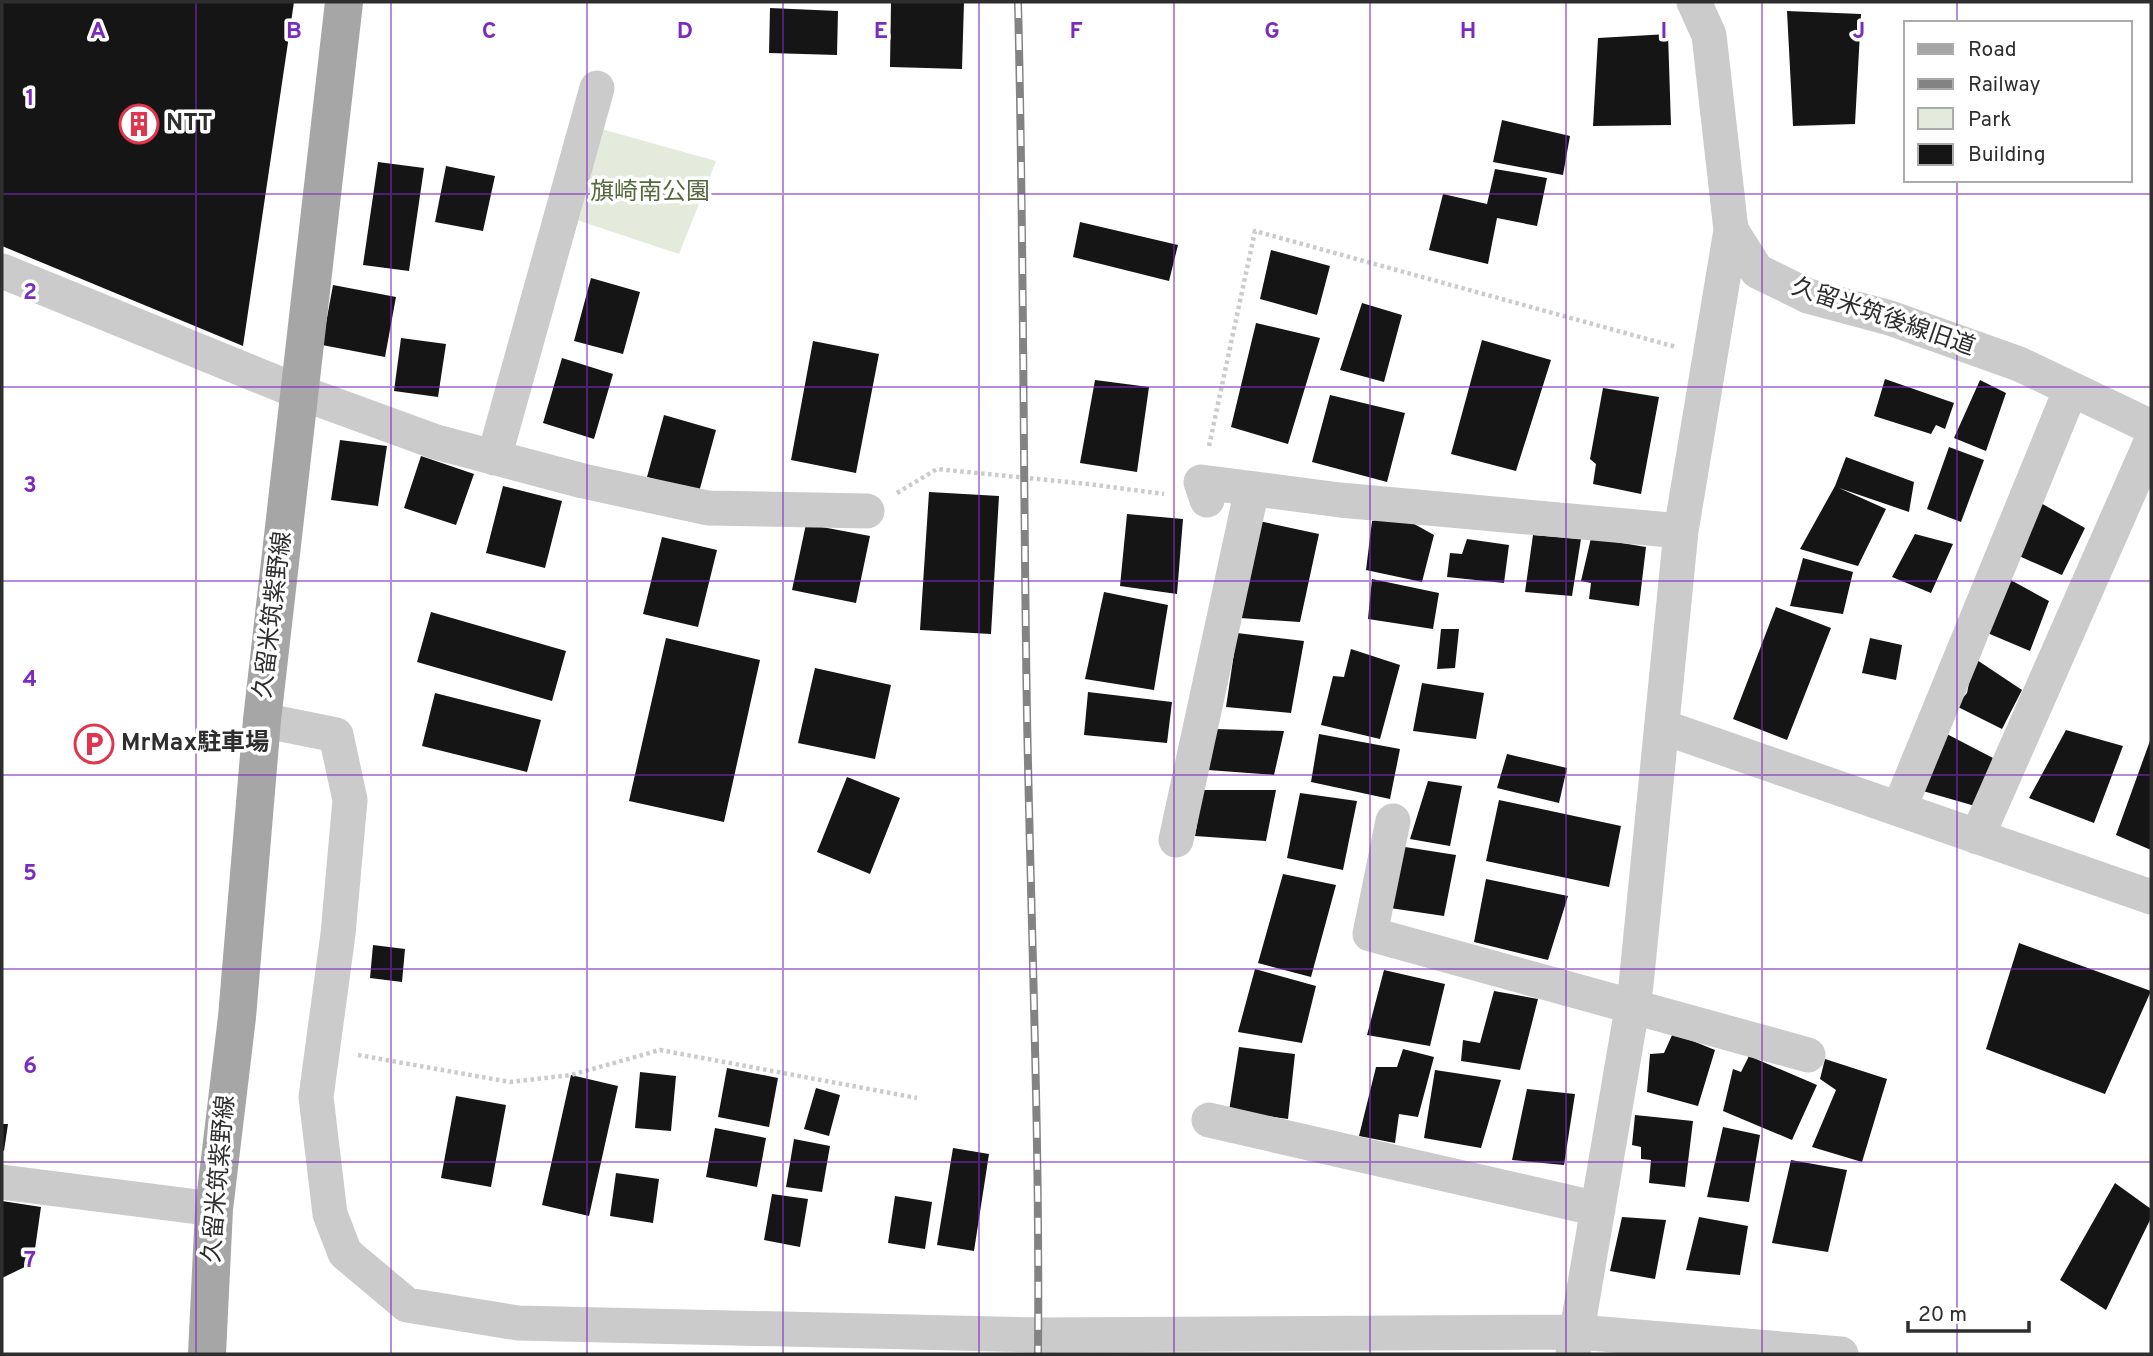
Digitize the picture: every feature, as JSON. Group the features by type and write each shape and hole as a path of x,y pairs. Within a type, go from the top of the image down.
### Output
{"main road":[{"name":"久留米筑紫野線","path":"207,1354 214,1209 237,1017 262,720 344,2"}],"street":[{"name":"久留米筑後線旧道","path":"1694,2 1709,35 1731,230 1757,271 1808,296 1890,318 2019,364 2148,422"},
{"path":"494,458 597,88"},
{"path":"1575,1343 1632,1006 1663,727 1681,531 1731,230"},
{"path":"2,271 299,392 436,442 583,481 708,508 867,511"},
{"path":"1899,809 2071,389"},
{"path":"1977,836 2148,422"},
{"path":"1204,491 1252,489 1340,500 1681,531"},
{"path":"1176,840 1252,489"},
{"path":"262,720 336,735 349,800 338,934 316,1097 330,1214 345,1253 407,1305 519,1323 1575,1343 1841,1354"},
{"path":"1663,727 2151,897"},
{"path":"1393,821 1370,934 1808,1055"},
{"path":"1209,1120 1598,1209"},
{"path":"2,1182 214,1209"}],"path":[{"path":"867,511 937,470 1088,484 1204,491 1255,231 1710,356"},
{"path":"323,1049 510,1082 571,1075 660,1050 917,1098"}],"green space":[{"name":"旗崎南公園","path":"587,125 716,161 679,254 562,215"}],"building":[{"name":"NTT","path":"2,2 294,2 243,346 2,246"},
{"path":"891,2 964,2 962,69 890,67"},
{"path":"770,8 838,11 837,55 769,53"},
{"path":"1787,11 1861,14 1855,124 1793,126"},
{"path":"1668,34 1671,125 1593,126 1598,38"},
{"path":"1502,120 1570,136 1563,175 1493,162"},
{"path":"378,162 424,168 409,271 363,265"},
{"path":"446,166 495,176 483,231 435,222"},
{"path":"1495,169 1547,178 1537,226 1497,218 1488,264 1429,250 1443,194 1487,204"},
{"path":"1080,222 1178,245 1169,281 1073,257"},
{"path":"1271,250 1330,266 1317,315 1260,299"},
{"path":"591,278 640,292 623,354 574,341"},
{"path":"333,285 396,297 385,357 322,345"},
{"path":"1362,303 1402,315 1384,382 1340,370"},
{"path":"1256,323 1320,338 1288,444 1231,427"},
{"path":"401,338 446,344 438,397 394,391"},
{"path":"1482,340 1551,360 1516,471 1451,454"},
{"path":"813,341 879,354 856,473 791,460"},
{"path":"562,358 613,374 594,439 543,423"},
{"path":"1885,379 1954,403 1945,429 1936,425 1931,434 1874,416"},
{"path":"1095,380 1149,387 1137,472 1080,463"},
{"path":"1980,380 2006,393 1986,451 1954,438"},
{"path":"1603,388 1659,397 1641,494 1593,484 1596,464 1590,459"},
{"path":"1330,395 1405,413 1387,482 1312,462"},
{"path":"664,415 716,430 699,492 647,477"},
{"path":"340,440 387,446 378,506 331,500"},
{"path":"1949,447 1984,460 1961,522 1927,509"},
{"path":"421,456 474,474 456,525 404,508"},
{"path":"1846,457 1914,482 1909,512 1839,488 1886,509 1858,566 1800,549 1835,486"},
{"path":"503,486 562,501 545,568 486,553"},
{"path":"929,492 999,496 991,634 920,630"},
{"path":"2039,502 2085,528 2062,575 2019,556"},
{"path":"1127,514 1183,519 1177,594 1120,586"},
{"path":"1398,515 1434,535 1422,582 1366,570 1372,521"},
{"path":"1259,521 1319,534 1300,622 1240,618"},
{"path":"806,524 870,536 856,603 792,590"},
{"path":"1915,534 1953,544 1931,593 1892,577"},
{"path":"1533,535 1581,539 1572,596 1525,592"},
{"path":"662,537 717,550 698,627 643,614"},
{"path":"1591,538 1646,547 1639,606 1589,599 1591,583 1581,581"},
{"path":"1467,539 1509,545 1504,583 1447,577 1450,553 1462,554"},
{"path":"1803,558 1853,572 1843,614 1790,606"},
{"path":"2007,578 2049,601 2030,651 1985,632"},
{"path":"1372,579 1439,593 1433,629 1368,619"},
{"path":"1104,592 1168,605 1154,690 1085,679"},
{"path":"1776,607 1831,628 1787,740 1733,719"},
{"path":"431,612 566,651 552,701 417,662"},
{"path":"1441,629 1459,629 1455,668 1437,669"},
{"path":"1237,633 1304,641 1291,713 1226,707"},
{"path":"666,638 760,660 724,822 629,801"},
{"path":"1870,638 1902,645 1896,680 1862,673"},
{"path":"1351,649 1400,665 1380,739 1321,725 1333,676 1344,677"},
{"path":"1974,658 2022,690 2002,729 1956,706 1967,693"},
{"path":"815,668 891,685 875,759 798,743"},
{"path":"1422,683 1484,693 1476,739 1413,731"},
{"path":"1088,692 1172,702 1167,743 1084,735"},
{"path":"435,693 541,720 527,772 422,746"},
{"path":"1215,729 1284,731 1274,775 1208,770"},
{"path":"2066,730 2123,746 2094,823 2029,798"},
{"path":"1943,732 1993,758 1975,806 1916,789"},
{"path":"1319,734 1400,749 1390,799 1311,782"},
{"path":"2151,738 2151,850 2116,835"},
{"path":"1507,754 1567,768 1559,803 1497,788"},
{"path":"847,777 900,798 870,874 817,852"},
{"path":"1428,781 1462,786 1450,846 1410,839"},
{"path":"1203,790 1276,790 1266,841 1195,836"},
{"path":"1300,793 1357,801 1343,870 1287,858"},
{"path":"1499,800 1621,826 1609,887 1486,861"},
{"path":"1405,847 1456,855 1444,916 1390,908"},
{"path":"1283,874 1336,885 1311,977 1258,963"},
{"path":"1486,879 1568,896 1548,960 1474,942"},
{"path":"2019,943 2151,991 2105,1094 1986,1049"},
{"path":"373,945 405,949 402,982 370,978"},
{"path":"1255,969 1316,986 1302,1043 1238,1032"},
{"path":"1384,970 1445,984 1430,1046 1367,1035"},
{"path":"1494,991 1538,999 1520,1070 1461,1061 1463,1040 1480,1043"},
{"path":"1673,1033 1715,1050 1698,1106 1647,1092 1650,1054 1664,1053"},
{"path":"1239,1047 1295,1054 1288,1119 1229,1111"},
{"path":"1403,1049 1434,1057 1418,1117 1399,1114 1395,1143 1359,1136 1376,1067 1397,1067"},
{"path":"1749,1056 1817,1085 1792,1140 1723,1111 1733,1069 1741,1072"},
{"path":"1825,1059 1887,1079 1862,1162 1812,1147 1836,1090 1820,1079"},
{"path":"727,1068 778,1078 769,1127 718,1117"},
{"path":"1435,1070 1501,1080 1481,1148 1424,1138"},
{"path":"640,1072 676,1076 671,1131 635,1128"},
{"path":"571,1075 618,1086 589,1216 542,1205"},
{"path":"816,1088 840,1095 829,1136 804,1129"},
{"path":"1527,1089 1575,1094 1564,1165 1512,1160"},
{"path":"456,1096 506,1105 491,1187 441,1178"},
{"path":"1635,1115 1693,1121 1685,1187 1649,1183 1651,1160 1641,1159 1641,1147 1632,1145"},
{"path":"2,1124 8,1124 4,1151 2,1150"},
{"path":"1723,1127 1760,1135 1749,1202 1707,1197"},
{"path":"715,1128 766,1138 757,1187 706,1177"},
{"path":"794,1139 830,1146 822,1192 786,1187"},
{"path":"953,1148 989,1154 974,1251 937,1245"},
{"path":"1791,1160 1847,1170 1828,1252 1772,1243"},
{"path":"616,1173 659,1179 653,1223 610,1216"},
{"path":"2115,1183 2151,1209 2151,1218 2106,1310 2060,1280"},
{"path":"772,1194 808,1199 800,1247 764,1240"},
{"path":"895,1196 932,1202 925,1249 888,1243"},
{"path":"2,1201 41,1207 33,1263 2,1278"},
{"path":"1622,1217 1666,1220 1655,1279 1610,1271"},
{"path":"1699,1217 1748,1226 1740,1275 1686,1270"}],"railway":[{"path":"1018,2 1027,715 1038,1194 1038,1354"}],"place":[{"name":"NTT","path":"139,124"},
{"name":"MrMax駐車場","path":"94,744"}]}
